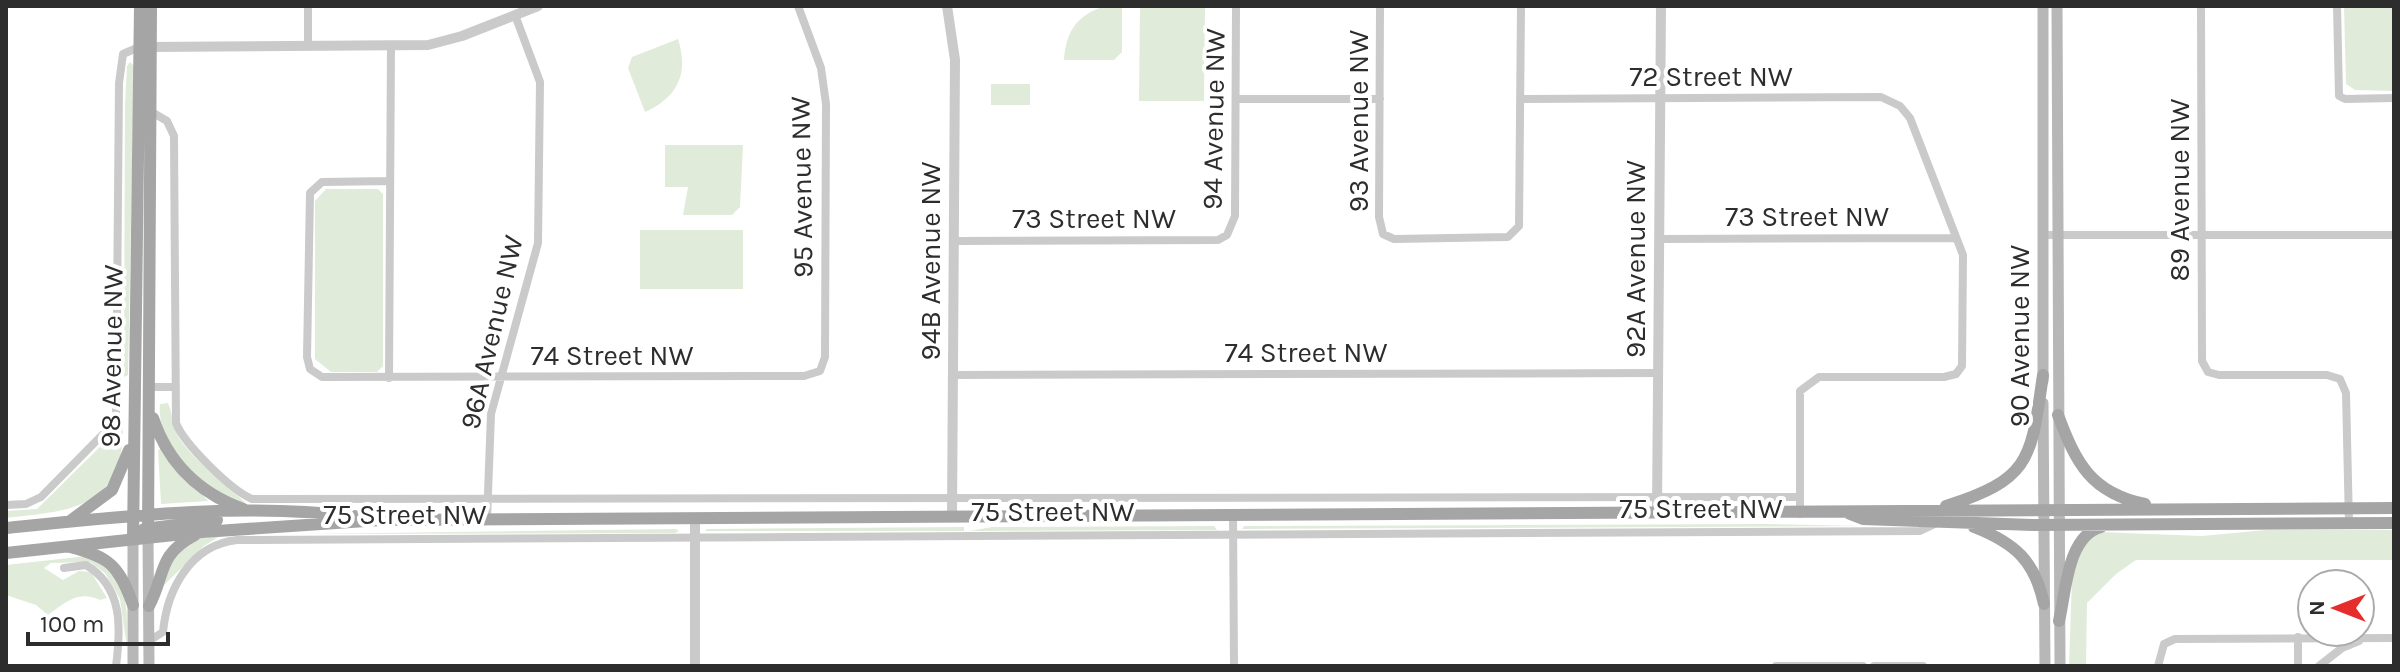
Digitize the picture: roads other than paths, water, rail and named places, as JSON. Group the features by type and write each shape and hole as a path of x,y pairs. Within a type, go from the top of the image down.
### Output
{"main road":[{"name":"98 Avenue NW","path":"140,6 150,111 149,666"},
{"name":"98 Avenue NW","path":"133,666 133,388 144,47 151,6"},
{"name":"90 Avenue NW","path":"2043,6 2042,509 2045,666"},
{"name":"90 Avenue NW","path":"2057,6 2060,666"},
{"path":"1937,516 1998,488 2021,465 2034,436 2043,375"},
{"path":"150,408 159,434 175,463 215,499 250,512"},
{"path":"2058,415 2071,453 2102,487 2128,500 2171,509"},
{"path":"70,521 112,490 121,475 133,436"},
{"name":"75 Street NW","path":"6,528 133,516 148,526 202,532 381,520 1850,514 1864,509 1937,516 2042,509 2394,508"},
{"name":"75 Street NW","path":"6,553 133,538 148,526 250,512 333,513 381,520"},
{"path":"148,526 265,512"},
{"name":"75 Street NW","path":"1937,516 1963,523 2043,525 2394,523"},
{"path":"1963,523 2019,552 2039,579 2044,604"},
{"path":"2059,621 2080,542 2089,531 2110,525"},
{"path":"149,606 162,565 171,552 202,532"},
{"path":"63,545 108,560 122,577 133,605"}],"street":[{"path":"308,6 308,46"},
{"path":"144,47 428,45 462,36 538,6"},
{"name":"95 Avenue NW","path":"798,6 821,68 826,104 826,326 825,357 820,371"},
{"name":"94B Avenue NW","path":"947,6 955,60 952,517"},
{"name":"94 Avenue NW","path":"1231,232 1235,216 1236,6"},
{"name":"93 Avenue NW","path":"1380,6 1379,217 1383,234 1394,239 1508,237 1519,226 1520,99"},
{"path":"1520,99 1521,6"},
{"name":"92A Avenue NW","path":"1657,513 1661,6"},
{"name":"89 Avenue NW","path":"2201,6 2202,361 2208,372 2219,375 2327,375 2340,379 2346,393 2349,509"},
{"path":"2337,6 2340,98 2394,98"},
{"name":"96A Avenue NW","path":"487,520 488,432 499,378 538,234 540,82 515,15"},
{"path":"389,378 391,45"},
{"name":"98 Avenue NW","path":"6,505 26,504 41,497 111,430 117,416 119,83 123,54 144,47"},
{"name":"72 Street NW","path":"1520,99 1881,97 1900,106 1910,118 1956,238"},
{"path":"1236,99 1380,99"},
{"path":"150,111 167,121 174,136 173,387 150,387"},
{"name":"74 Street NW","path":"390,181 322,182 310,193 307,357 310,369 328,378 804,376 820,371"},
{"name":"73 Street NW","path":"955,241 1218,240 1231,232"},
{"path":"2043,235 2394,235"},
{"path":"1800,514 1800,391 1819,377 1944,377 1956,374 1963,357 1963,255 1956,238"},
{"name":"73 Street NW","path":"1659,239 1956,238"},
{"name":"74 Street NW","path":"954,375 1658,373"},
{"name":"75 Street NW","path":"173,387 174,415 182,435 240,492 252,499 1800,497"},
{"path":"117,388 133,388"},
{"path":"2349,509 2349,524"},
{"path":"1233,516 1234,666"},
{"name":"75 Street NW","path":"179,578 214,546 237,540 1920,531 1937,516"},
{"path":"695,518 695,666"},
{"path":"64,568 86,565 100,576 113,596 120,626 116,666"},
{"name":"98 Avenue NW","path":"149,641 163,632 166,602 179,578"},
{"path":"2158,666 2164,644 2175,639 2296,637"},
{"path":"2319,666 2343,648"},
{"path":"1776,666 1863,666"},
{"path":"1874,666 1923,666"}]}
